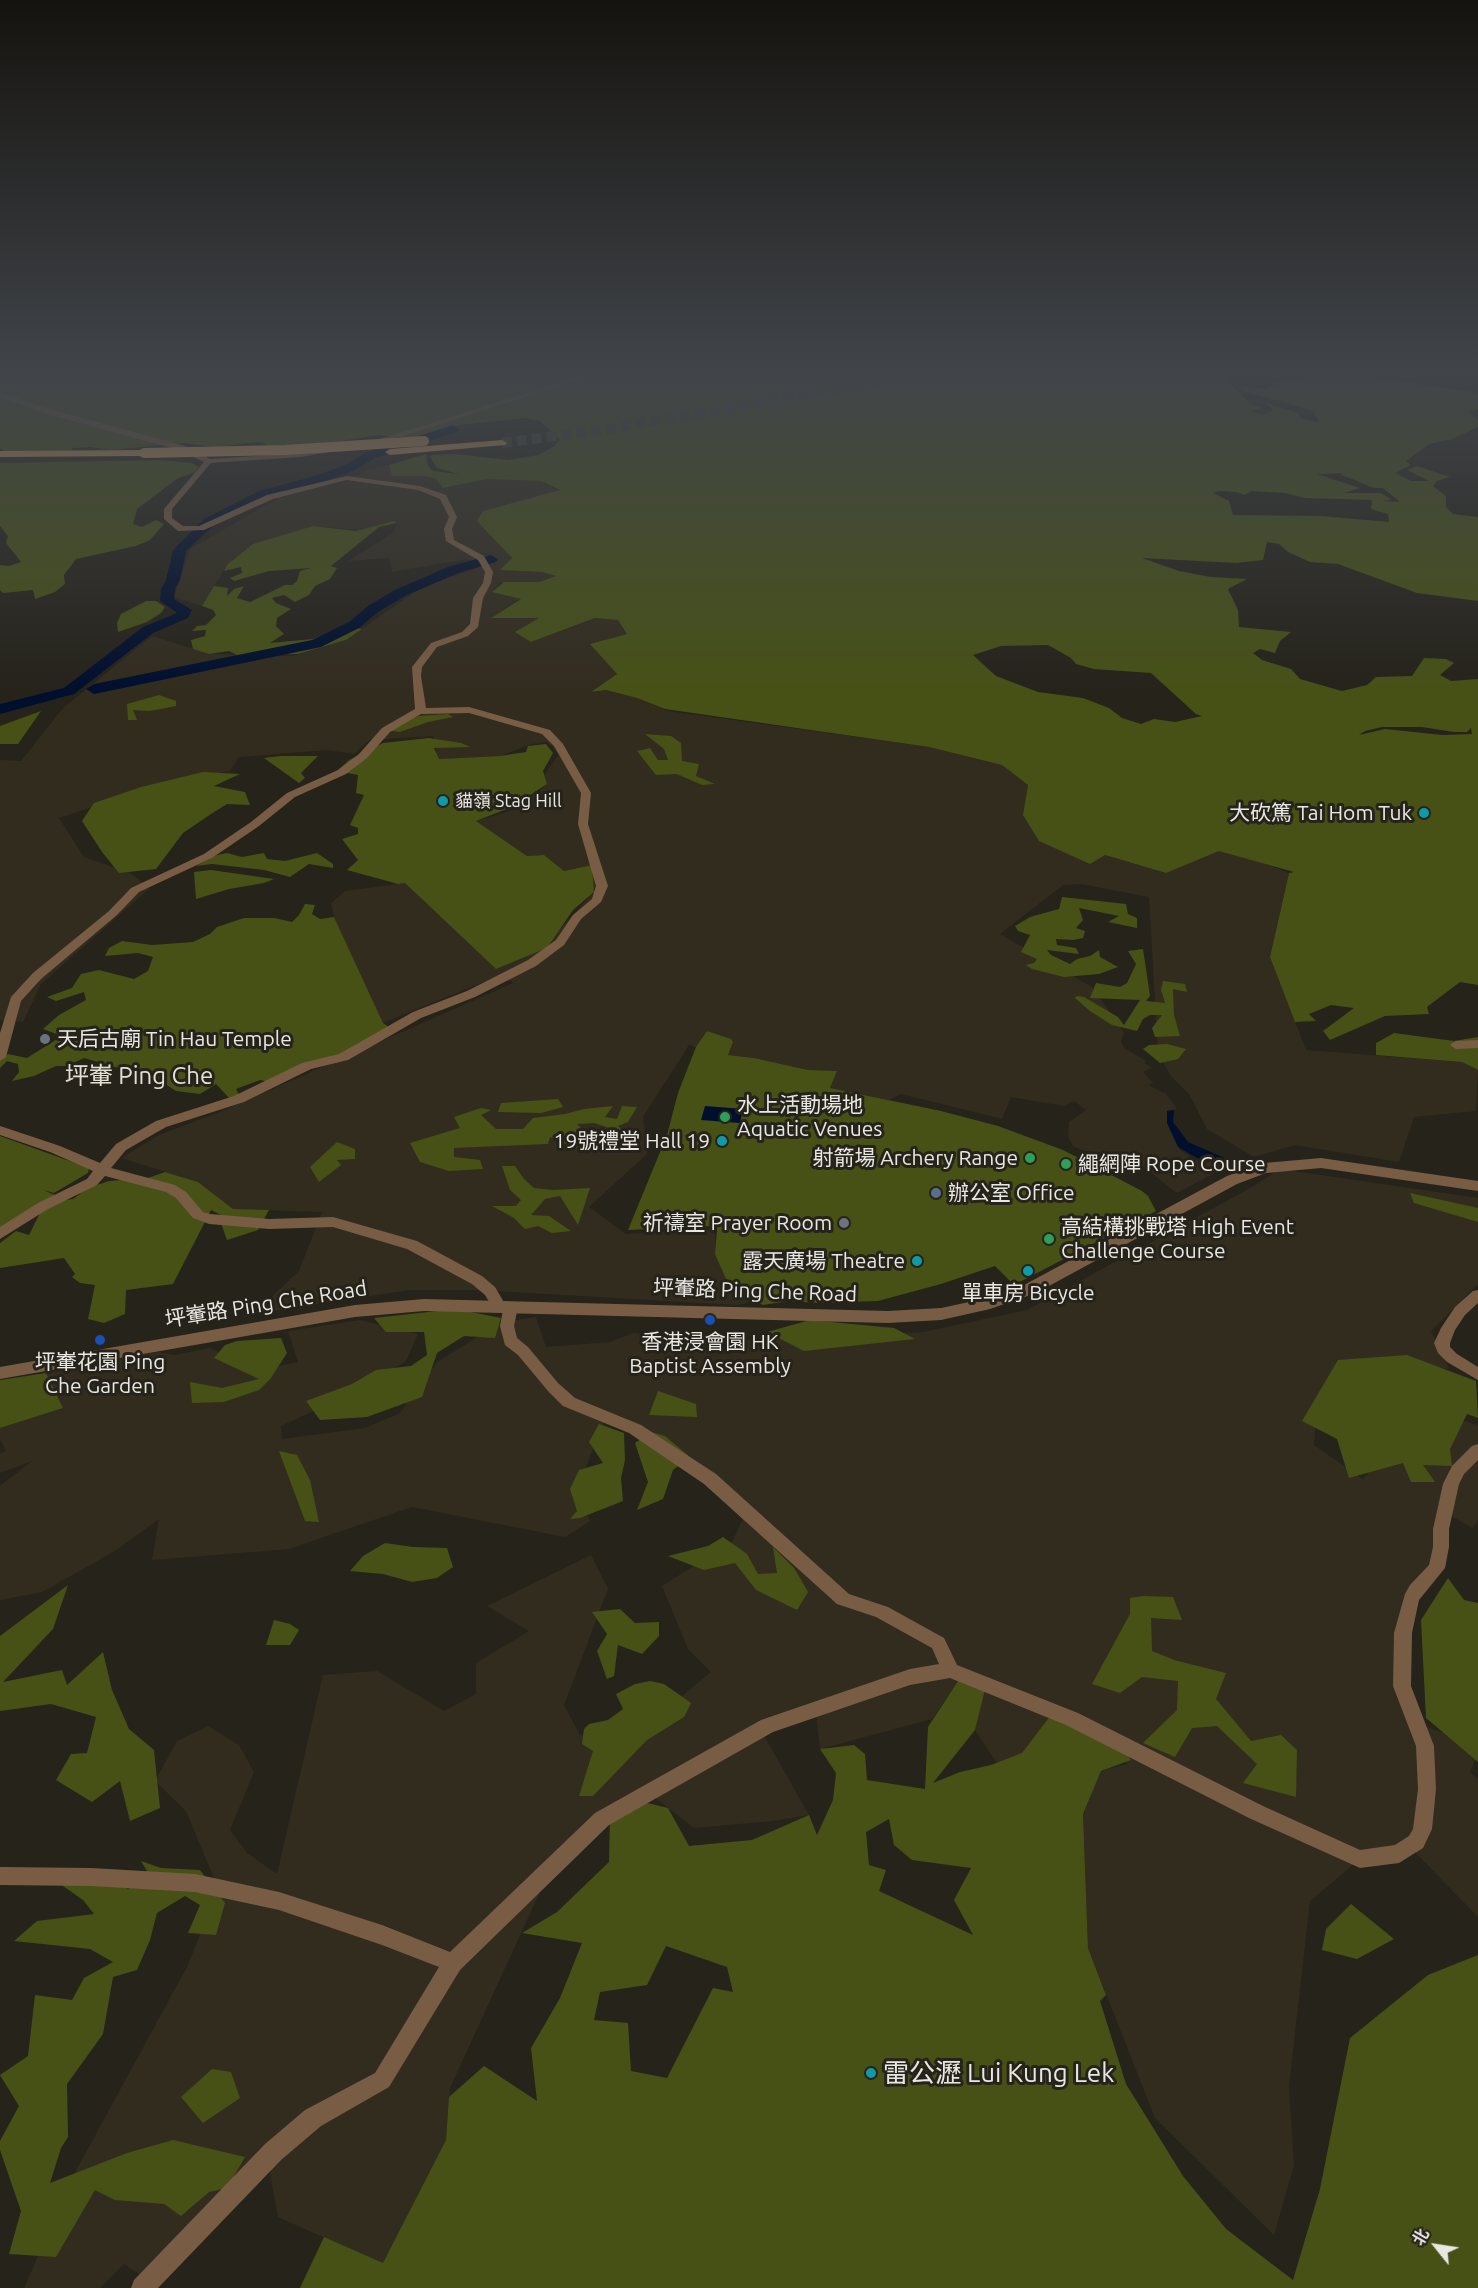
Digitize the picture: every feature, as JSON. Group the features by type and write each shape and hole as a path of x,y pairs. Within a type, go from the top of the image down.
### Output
{"street":[{"path":"193,480 168,509 168,519 174,526 189,530 206,527 270,497 340,480"},
{"path":"371,480 420,488 443,496 453,517 448,529 450,541 483,560 489,572 488,579 478,598 475,625 465,634 434,645 417,667 416,676 421,707 419,711"},
{"path":"0,1057 8,1019 15,1000 21,992 113,913 135,890 208,856 255,824 291,795 342,772 363,756 386,730 419,711 469,710 546,732 558,744 586,793 583,824 602,886 597,900 578,917 560,942 532,963 471,994 417,1015 343,1057 307,1066 239,1099 161,1124 127,1142 110,1157 92,1182 42,1206 0,1234"},
{"path":"1456,1045 1478,1044"},
{"path":"0,1130 103,1168 117,1176 170,1188 180,1195 198,1215 209,1220 258,1224 327,1221 383,1235 422,1249 477,1280 505,1306 510,1341 523,1351 553,1388 569,1402 634,1430 710,1479 843,1599 882,1612 938,1643 951,1670"},
{"name":"坪輋路 Ping Che Road","path":"0,1373 355,1311 424,1305 888,1317 940,1314 990,1304 1030,1289 1232,1180 1264,1168 1321,1163 1478,1186"},
{"path":"1478,1295 1460,1311 1448,1328 1442,1343 1443,1349 1452,1358 1478,1374"},
{"path":"142,2288 273,2152 313,2118 382,2080 453,1963 602,1819 767,1726 910,1677 951,1670 1072,1719 1256,1812 1342,1852 1360,1858 1400,1854 1416,1842 1422,1829 1427,1789 1425,1746 1401,1686 1403,1633 1411,1599 1416,1590 1437,1568 1441,1547 1441,1529 1451,1484 1458,1470 1478,1450"},
{"path":"0,1876 91,1877 195,1883 279,1901 382,1935 453,1963"}],"shaded area":[{"path":"437,480 443,488 482,480 541,481 560,491 483,511 512,558 501,570 542,572 558,576 539,582 499,583 492,592 521,598 492,617 540,618 531,642 596,618 618,620 627,634 591,644 617,674 590,693 606,690 637,698 668,711 929,747 1002,765 1028,785 1024,815 1039,841 1104,855 1166,873 1224,848 1289,873 1270,957 1306,1050 1462,1062 1478,1070 1476,1111 1414,1117 1399,1162 1295,1145 1254,1157 1207,1129 1189,1094 1170,1075 1158,1053 1149,897 1081,884 1063,885 1000,934 1092,987 1124,1032 1121,1041 1124,1048 1146,1061 1144,1063 1152,1068 1143,1072 1153,1083 1148,1085 1166,1094 1177,1109 1167,1111 1167,1122 1180,1150 1195,1160 1230,1165 1177,1193 1137,1162 1118,1156 1081,1150 1073,1146 1068,1137 1069,1122 1086,1110 1074,1101 1064,1106 1011,1097 1002,1119 901,1094 889,1100 830,1088 837,1071 808,1070 754,1058 728,1055 733,1042 731,1039 707,1031 696,1047 689,1045 643,1117 647,1154 589,1207 626,1234 711,1229 715,1235 716,1254 731,1289 755,1301 738,1305 476,1290 410,1290 253,1314 299,1271 322,1212 233,1209 198,1182 121,1158 159,1135 220,1112 513,983 503,974 383,1023 334,917 331,903 345,891 405,883 496,969 547,948 559,930 594,892 592,865 564,871 544,855 527,856 476,821 516,809 547,784 544,775 559,754 547,742 532,744 500,756 438,759 433,736 370,740 354,754 327,750 239,757 230,771 162,784 59,818 84,857 130,873 150,888 41,984 23,1022 0,1020 0,760 21,761 63,708 152,636 209,654 293,656 346,640 422,587 480,567 467,559 392,572 390,558 348,561 393,533 397,522 360,530 313,526 227,565 202,606 174,597 190,549 278,498 346,481"},
{"path":"1280,1169 1478,1198 1478,1284 1431,1331 1449,1369 1352,1360 1317,1407 1314,1445 1363,1479 1392,1449 1466,1421 1478,1426 1478,1521 1472,1528 1444,1512 1437,1568 1414,1593 1401,1680 1416,1723 1455,1737 1476,1758 1470,1772 1478,1779 1478,1917 1409,1846 1360,1859 1310,1901 1289,2086 1294,2165 1274,2235 1155,2118 1088,1948 1083,1814 1101,1771 1127,1764 1115,1740 1054,1712 1005,1775 975,1730 980,1688 962,1675 932,1719 820,1749 815,1705 761,1730 809,1815 773,1821 694,1828 649,1793 551,1868 450,2088 446,2140 383,2264 278,2217 267,2157 139,2274 124,2264 100,2288 24,2288 73,2176 188,1965 218,1888 186,1811 155,1781 177,1741 208,1726 239,1745 254,1772 230,1830 247,1853 277,1874 323,1675 377,1671 444,1711 476,1694 476,1663 529,1631 487,1606 591,1555 608,1589 564,1705 580,1735 619,1748 711,1672 688,1649 662,1586 732,1542 746,1512 657,1444 606,1418 577,1488 590,1521 565,1537 412,1507 289,1549 152,1560 159,1519 115,1551 42,1592 0,1600 0,1486 32,1461 0,1473 0,1453 6,1451 0,1440 0,1428 63,1408 46,1373 159,1352 174,1355 210,1348 261,1370 298,1362 288,1331 360,1320 418,1334 406,1361 355,1392 281,1426 282,1439 365,1428 400,1413 437,1362 502,1322 536,1317 546,1347 610,1342 633,1333 751,1340 923,1332 1027,1310 1252,1187"}],"green space":[{"path":"0,480 176,480 137,509 133,524 142,527 156,520 164,524 150,540 136,546 76,559 64,575 65,584 55,592 35,599 33,590 3,593 0,590 0,565 9,566 21,562 6,543 8,536 0,526"},
{"path":"437,480 483,480 443,488"},
{"path":"508,480 1335,480 1360,488 1344,493 1381,493 1392,500 1382,501 1400,502 1383,488 1374,488 1354,480 1441,480 1433,486 1446,496 1446,507 1453,514 1478,517 1478,601 1417,593 1338,564 1310,562 1288,552 1279,544 1267,542 1263,560 1236,563 1142,558 1179,571 1211,577 1247,579 1228,589 1238,610 1239,627 1291,632 1280,641 1275,653 1260,649 1253,653 1262,660 1291,669 1300,679 1342,691 1367,685 1376,677 1412,676 1424,658 1446,659 1454,663 1440,675 1451,681 1478,679 1478,985 1460,982 1427,1007 1429,1014 1385,1016 1330,1040 1323,1031 1354,1008 1331,1005 1309,1014 1316,1021 1295,1022 1270,957 1289,873 1294,872 1219,851 1166,873 1105,855 1090,864 1039,841 1023,815 1028,785 1002,765 929,747 665,709 637,698 606,690 591,692 617,674 590,644 627,634 618,620 595,618 531,642 515,632 539,618 491,618 521,599 492,592 504,582 539,582 556,576 542,572 500,570 512,558 477,521 483,511 560,490 541,481","holes":["1220,491 1245,495 1251,491 1285,493 1305,498 1372,500 1371,509 1388,514 1389,522 1320,516 1233,515 1229,501 1213,493","1048,645 1071,658 1076,664 1094,669 1151,673 1196,714 1202,716 1175,722 1154,719 1141,724 1122,718 1109,708 1083,698 1038,692 996,676 973,655 1001,646","1382,727 1422,727 1454,732 1467,732 1471,728 1472,734 1442,735 1385,729 1359,735 1365,731"]},
{"path":"394,521 397,523 379,527 331,566 337,568 330,579 315,586 309,595 295,602 284,595 272,598 276,603 291,609 277,618 276,626 284,634 270,643 313,639 345,626 362,629 346,640 298,654 237,655 229,651 209,654 193,649 191,640 205,636 206,630 192,631 197,626 206,625 216,615 213,610 202,606 214,586 228,588 227,596 234,589 244,586 237,598 250,602 285,585 292,585 297,581 300,571 311,568 269,571 234,581 230,578 242,573 241,567 224,571 227,565 253,544 313,526 356,531"},
{"path":"146,601 156,601 165,607 161,613 147,622 118,632 117,623 121,614"},
{"path":"159,695 176,701 176,706 150,711 133,710 137,720 128,720 127,704"},
{"path":"41,711 18,744 0,744 0,726"},
{"path":"448,714 453,717 428,722 400,732 392,731 418,716"},
{"path":"645,734 671,736 681,743 682,761 699,764 696,776 715,784 702,785 677,774 656,775 637,751 650,748 658,760 668,760 664,749"},
{"path":"429,738 461,743 470,747 434,748 439,759 500,756 526,752 528,746 546,744 553,753 543,771 547,784 512,807 476,821 527,856 544,855 564,871 592,865 594,892 573,910 547,948 496,969 405,883 398,884 347,870 358,860 342,839 358,834 358,828 350,825 364,795 356,793 358,775 337,771 349,760 383,743"},
{"path":"318,756 301,773 305,778 299,783 264,758"},
{"path":"203,772 240,774 214,786 245,792 250,805 227,804 183,833 156,869 119,873 82,821 94,803 141,787"},
{"path":"227,853 242,857 264,853 267,859 285,861 317,853 333,864 333,868 309,864 290,877 264,870 212,864 196,866 217,855"},
{"path":"211,870 274,879 196,899 194,872"},
{"path":"1062,897 1126,904 1128,914 1137,918 1137,928 1108,922 1119,916 1079,908 1083,920 1076,928 1085,931 1083,938 1056,939 1057,945 1076,948 1079,954 1047,950 1051,955 1070,964 1099,950 1100,957 1118,967 1099,974 1064,977 1032,969 1026,965 1034,963 1037,959 1021,952 1030,935 1018,931 1015,926 1030,917 1059,909"},
{"path":"305,904 315,905 312,914 320,919 334,917 383,1023 392,1029 351,1052 271,1082 260,1080 236,1089 240,1097 231,1100 216,1084 200,1094 176,1091 159,1080 84,1058 67,1066 56,1066 34,1076 12,1081 19,1072 18,1064 7,1061 0,1068 0,1059 8,1054 27,1058 62,1036 43,1029 59,1015 86,1000 84,992 56,1001 47,997 72,988 81,974 99,970 134,979 148,971 153,957 138,953 105,956 109,948 122,941 152,945 193,942 210,934 217,927 244,918 274,918 292,922"},
{"path":"1143,949 1150,996 1146,1001 1165,1003 1161,990 1163,981 1185,984 1187,992 1173,989 1174,1015 1180,1036 1155,1037 1152,1028 1162,1015 1150,1015 1143,1019 1137,1031 1112,1025 1075,998 1084,997 1118,1017 1124,1025 1140,1000 1090,998 1096,983 1120,987 1127,983 1136,964 1128,951"},
{"path":"707,1031 731,1039 733,1042 728,1055 754,1058 808,1070 837,1071 830,1088 941,1111 998,1126 1063,1150 1142,1191 1148,1196 1156,1211 1014,1285 995,1266 878,1301 818,1303 788,1301 763,1305 731,1290 715,1254 717,1230 713,1226 628,1230 667,1135 678,1093 696,1047"},
{"path":"1394,1033 1454,1041 1478,1037 1478,1070 1462,1062 1376,1055 1376,1043"},
{"path":"1167,1044 1186,1049 1178,1059 1160,1063 1143,1049 1149,1045"},
{"path":"558,1099 563,1107 541,1113 498,1112 501,1103"},
{"path":"613,1106 605,1117 617,1119 622,1106 637,1107 628,1122 618,1126 625,1133 594,1123 577,1124 594,1141 583,1151 550,1137 548,1144 454,1148 454,1157 480,1160 483,1169 449,1171 420,1162 410,1143 460,1128 454,1117 481,1108 491,1110 481,1115 496,1129 523,1129 533,1118"},
{"path":"0,1136 89,1168 88,1173 54,1193 43,1190 55,1195 0,1228"},
{"path":"337,1142 355,1149 355,1159 337,1160 341,1165 319,1182 310,1167"},
{"path":"502,1166 515,1166 534,1188 553,1190 590,1188 578,1225 560,1196 545,1199 531,1215 549,1216 571,1231 552,1233 538,1226 525,1229 514,1218 492,1206 516,1206 521,1200 510,1190"},
{"path":"165,1172 198,1182 233,1209 269,1210 258,1230 227,1240 221,1223 225,1217 211,1210 173,1284 126,1290 125,1314 104,1323 88,1319 95,1285 80,1283 72,1277 75,1274 64,1258 0,1268 0,1243 16,1231 29,1235 43,1207 53,1202 73,1199 88,1188 109,1181 148,1178"},
{"path":"1410,1193 1478,1208 1478,1222 1414,1203"},
{"path":"456,1309 501,1318 495,1338 464,1336 437,1353 422,1397 367,1417 320,1420 306,1401 352,1384 376,1370 411,1366 427,1355 424,1332 386,1332 374,1318"},
{"path":"810,1320 894,1328 915,1339 804,1351 767,1332"},
{"path":"281,1338 287,1353 271,1378 259,1390 224,1402 192,1403 190,1382 222,1388 259,1379 214,1358 225,1345 237,1341"},
{"path":"1407,1355 1476,1381 1478,1418 1467,1414 1450,1449 1452,1466 1423,1465 1435,1482 1411,1482 1403,1463 1349,1478 1337,1439 1302,1421 1338,1360"},
{"path":"46,1373 63,1408 0,1428 0,1380"},
{"path":"658,1391 696,1404 697,1417 649,1415"},
{"path":"599,1424 624,1433 625,1460 621,1478 623,1501 580,1518 570,1519 577,1511 570,1489 579,1470 603,1463 589,1442"},
{"path":"651,1432 665,1436 690,1457 673,1470 663,1499 637,1510 648,1482 635,1443"},
{"path":"279,1451 297,1455 310,1480 319,1522 305,1521"},
{"path":"723,1537 747,1554 758,1574 777,1573 773,1547 794,1568 808,1592 797,1610 756,1590 735,1563 704,1570 668,1556 708,1546"},
{"path":"385,1543 447,1548 453,1567 437,1578 412,1582 383,1574 350,1571 363,1556"},
{"path":"1448,1578 1464,1600 1478,1603 1478,1762 1426,1718 1421,1620"},
{"path":"68,1585 53,1629 3,1682 62,1670 67,1685 103,1652 112,1690 129,1729 154,1750 160,1808 130,1821 120,1781 92,1802 56,1780 71,1754 87,1753 96,1717 51,1704 0,1711 0,1636"},
{"path":"1173,1597 1182,1620 1151,1618 1152,1651 1174,1660 1226,1673 1216,1699 1251,1741 1281,1735 1297,1750 1296,1797 1243,1783 1257,1764 1217,1726 1192,1728 1175,1757 1143,1743 1177,1710 1178,1681 1142,1677 1120,1693 1092,1684 1130,1614 1130,1598"},
{"path":"620,1609 635,1623 659,1622 659,1636 642,1654 618,1645 614,1676 607,1679 597,1651 607,1634 592,1612"},
{"path":"274,1620 290,1624 299,1630 290,1645 266,1645"},
{"path":"962,1675 986,1685 975,1730 933,1783 1022,1753 1054,1711 1115,1740 1131,1760 1101,1771 1083,1814 1088,1948 1106,1995 1100,2001 1126,2084 1183,2176 1226,2229 1293,2280 1320,2189 1350,2038 1428,1975 1478,1955 1478,2288 300,2288 324,2237 383,2263 446,2140 449,2097 484,2066 537,2101 531,2048 560,1998 582,1943 522,1933 557,1912 609,1862 610,1815 639,1801 668,1808 689,1846 752,1840 809,1815 817,1835 833,1800 836,1773 820,1749 854,1745 865,1754 867,1780 925,1789 928,1727","holes":["889,1819 894,1845 912,1860 971,1868 954,1900 973,1935 879,1891 886,1870 869,1865 866,1832","666,1946 727,1967 733,1992 713,1988 667,2078 631,2071 628,2023 594,2020 600,1992 647,1985"]},
{"path":"650,1681 664,1684 691,1703 684,1717 647,1740 593,1796 579,1796 593,1751 582,1744 584,1729 589,1724 608,1720 623,1709 616,1694 635,1684"},
{"path":"141,1861 161,1868 200,1870 225,1903 216,1935 188,1933 200,1905 185,1896 157,1913 150,1940 137,1970 113,1977 103,2034 67,2084 68,2137 61,2148 50,2183 127,2153 173,2140 245,2157 227,2188 209,2192 181,2216 164,2204 115,2200 95,2190 56,2257 9,2254 21,2211 0,2150 0,2141 19,2106 0,2075 28,2056 35,1995 72,2000 84,1978 113,1962 90,1949 14,1941 37,1921 94,1914 83,1900 63,1886 64,1869 104,1871 128,1889 147,1871"},
{"path":"1351,1904 1394,1939 1357,1959 1322,1950 1326,1929"},
{"path":"212,2069 231,2072 240,2098 203,2123 181,2097"}],"water":[{"path":"705,1106 743,1109 740,1123 701,1120"},
{"path":"1174,1110 1173,1122 1188,1142 1238,1164 1197,1158 1178,1147 1167,1123 1167,1111"}],"waterway":[{"path":"0,709 69,691 148,630 178,619 185,610 167,601 168,589 173,580 180,550 209,522 264,494 316,480"},
{"path":"94,689 316,644 354,625 373,609 400,593 453,570 491,559"}],"place":[{"name":"貓嶺 Stag Hill","path":"443,801"},
{"name":"大砍篤 Tai Hom Tuk","path":"1424,813"},
{"name":"天后古廟 Tin Hau Temple","path":"45,1039"},
{"name":"水上活動場地 Aquatic Venues","path":"725,1117"},
{"name":"19號禮堂 Hall 19","path":"722,1141"},
{"name":"射箭場 Archery Range","path":"1030,1158"},
{"name":"繩網陣 Rope Course","path":"1066,1164"},
{"name":"辦公室 Office","path":"936,1193"},
{"name":"祈禱室 Prayer Room","path":"844,1223"},
{"name":"高結構挑戰塔 High Event Challenge Course","path":"1049,1239"},
{"name":"露天廣場 Theatre","path":"917,1261"},
{"name":"單車房 Bicycle","path":"1028,1271"},
{"name":"香港浸會園 HK Baptist Assembly","path":"710,1320"},
{"name":"坪輋花園 Ping Che Garden","path":"100,1340"},
{"name":"雷公瀝 Lui Kung Lek","path":"871,2073"}],"district":[{"name":"坪輋 Ping Che","path":"139,1076"}]}
